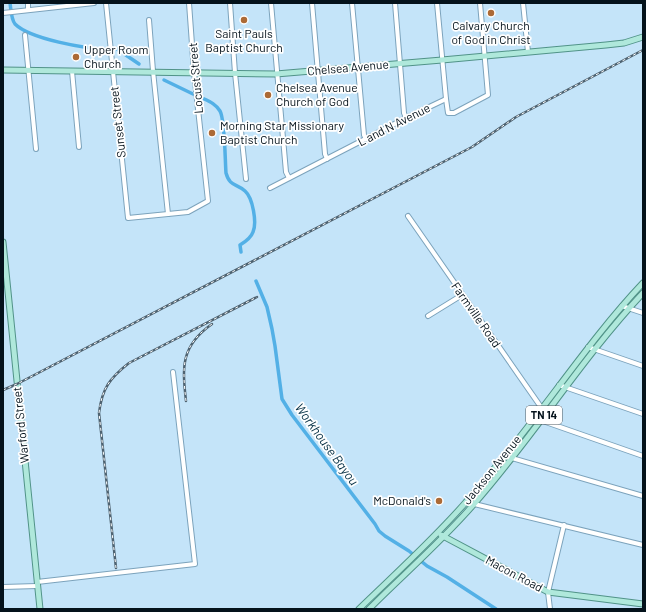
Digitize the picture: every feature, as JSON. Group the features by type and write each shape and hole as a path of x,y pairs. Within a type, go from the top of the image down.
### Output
{"main road":[{"name":"Chelsea Avenue","path":"3,70 276,74 358,68 624,43 643,37"},
{"name":"Warford Street","path":"3,242 40,609"},
{"name":"Jackson Avenue","path":"359,609 438,532 466,502 505,456 588,347 643,283"},
{"name":"Jackson Avenue","path":"369,609 474,504 595,349 643,293"},
{"name":"Macon Road","path":"438,532 548,592 643,604"}],"street":[{"path":"28,3 28,10"},
{"path":"3,13 70,4 94,3"},
{"name":"Sunset Street","path":"106,3 128,218 168,214"},
{"name":"Locust Street","path":"168,214 188,212 208,201 194,72 189,3"},
{"path":"230,3 235,73 246,179"},
{"path":"271,3 276,74 286,172 289,178"},
{"path":"312,3 317,71 325,154 327,159"},
{"path":"352,3 364,135 366,139"},
{"path":"395,3 404,113 406,118"},
{"path":"437,3 446,99"},
{"path":"480,3 484,56"},
{"path":"523,3 528,52"},
{"path":"149,20 168,214"},
{"path":"25,35 36,149"},
{"name":"L and N Avenue","path":"270,188 446,99 448,113 454,113 488,95 484,56"},
{"path":"72,71 79,147"},
{"name":"Farmville Road","path":"408,216 541,408 546,413"},
{"path":"428,316 462,295"},
{"path":"622,306 643,313"},
{"path":"588,347 643,366"},
{"path":"3,587 195,564 173,372"},
{"path":"559,385 643,414"},
{"path":"535,416 540,420 643,456"},
{"path":"505,456 643,496"},
{"path":"466,502 643,545"},
{"path":"550,609 548,592 564,525"}],"waterway":[{"name":"Workhouse Bayou","path":"10,3 14,22 22,29 45,39 73,45 107,49"},
{"name":"Workhouse Bayou","path":"114,49 117,49 139,64"},
{"name":"Workhouse Bayou","path":"164,80 193,94"},
{"name":"Workhouse Bayou","path":"200,97 214,104 222,115 226,173 231,183 248,194 252,205 255,223 254,228 249,238 240,245 241,252"},
{"name":"Workhouse Bayou","path":"256,281 267,307 272,329 282,399 292,415 379,531 409,551 427,566 447,577 496,609"}],"railway":[{"path":"3,390 472,147 516,117 643,50"},
{"path":"116,568 99,413 102,397 108,384 129,363 257,297"},
{"path":"186,401 184,367 189,349 194,340 212,324"}],"place":[{"name":"Calvary Church of God in Christ","path":"491,13"},
{"name":"Saint Pauls Baptist Church","path":"244,20"},
{"name":"Upper Room Church","path":"76,57"},
{"name":"Chelsea Avenue Church of God","path":"268,95"},
{"name":"Morning Star Missionary Baptist Church","path":"212,133"},
{"name":"McDonald's","path":"439,501"}]}
